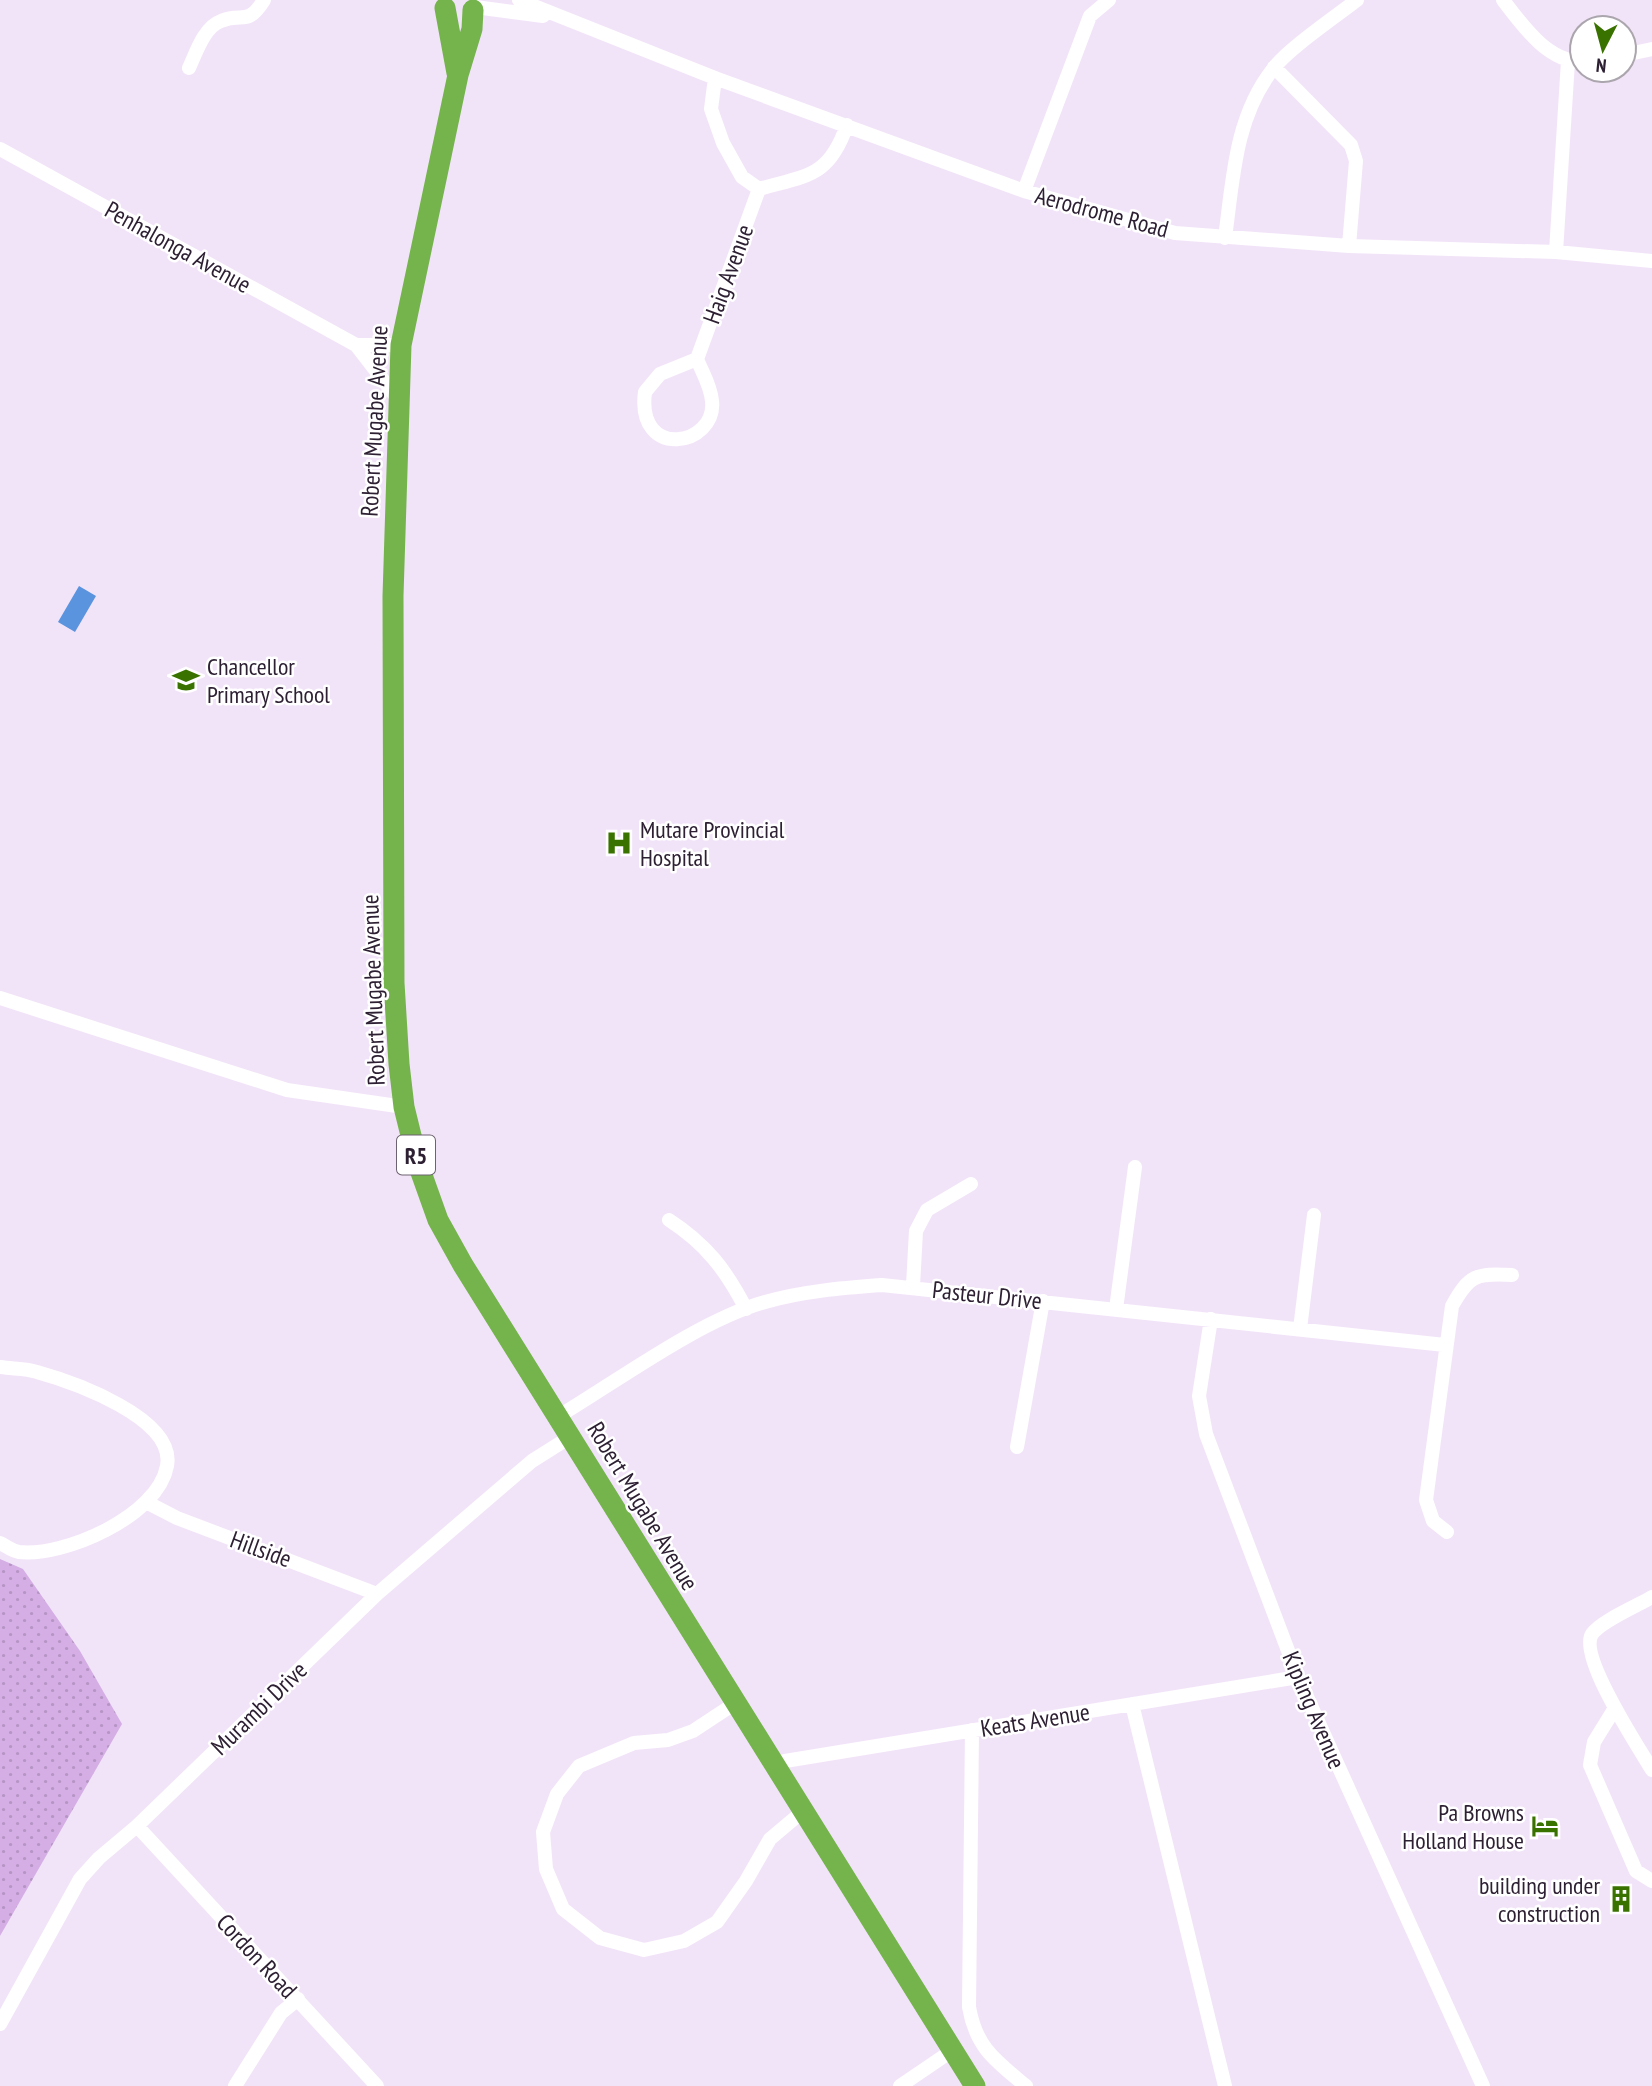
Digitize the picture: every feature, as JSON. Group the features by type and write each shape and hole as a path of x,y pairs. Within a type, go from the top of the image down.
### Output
{"highway":[{"name":"R5","path":"441,4 462,15 475,6"},
{"name":"Robert Mugabe Avenue","path":"441,4 457,75"},
{"name":"Robert Mugabe Avenue","path":"475,6 467,47 457,75 401,345 397,398 393,596 394,983 404,1107 418,1164 438,1220 463,1265 559,1416 569,1437 772,1765 975,2086"}],"street":[{"path":"189,68 210,29 219,21 244,19 257,11 264,0"},
{"name":"Aerodrome Road","path":"519,0 715,78 1024,191 1175,233 1349,246 1556,252 1652,261"},
{"path":"1024,191 1090,16 1109,0"},
{"path":"1225,238 1236,156 1247,113 1274,67 1357,0"},
{"path":"1503,0 1525,30 1568,58"},
{"name":"Aerodrome Road","path":"475,6 582,24"},
{"path":"1274,67 1351,145 1356,161 1349,246"},
{"path":"715,78 711,109 723,142 742,177 760,189 808,175 825,165 838,151 847,125"},
{"path":"1556,252 1573,84"},
{"name":"Penhalonga Avenue","path":"0,149 356,345 397,398"},
{"name":"Haig Avenue","path":"697,359 760,189"},
{"name":"Penhalonga Avenue","path":"356,345 401,345"},
{"path":"697,359 712,401 711,413 702,430 688,438 669,439 654,432 645,422 645,392 660,374 697,359"},
{"path":"0,998 287,1090 404,1107"},
{"path":"1116,1309 1135,1167"},
{"path":"913,1286 916,1231 927,1210 971,1184"},
{"path":"1300,1329 1314,1215"},
{"path":"669,1220 692,1235 727,1273 746,1309"},
{"path":"1447,1532 1433,1521 1426,1500 1452,1306 1464,1285 1481,1273 1512,1275"},
{"name":"Pasteur Drive","path":"559,1416 715,1322 746,1309 817,1290 882,1285 913,1286 1445,1345"},
{"path":"1017,1447 1043,1301"},
{"name":"Kipling Avenue","path":"1211,1319 1199,1395 1206,1434 1298,1677 1483,2086"},
{"path":"0,1367 35,1371 102,1395 148,1423 160,1440 168,1464 160,1484 146,1502 100,1534 64,1549 16,1552 0,1543"},
{"name":"Murambi Drive","path":"0,2024 80,1879 99,1858 137,1826 377,1594 532,1461 569,1437"},
{"name":"Hillside","path":"146,1502 177,1518 377,1594"},
{"path":"1652,1597 1600,1627 1591,1635 1589,1648 1615,1709 1652,1770"},
{"name":"Keats Avenue","path":"772,1765 1298,1677"},
{"path":"734,1704 693,1731 668,1740 635,1743 579,1766 557,1794 543,1832 546,1869 564,1909 600,1938 644,1950 684,1941 717,1922 746,1881 770,1839 802,1812"},
{"path":"1132,1704 1225,2086"},
{"path":"1615,1709 1594,1742 1590,1765 1636,1871 1652,1881"},
{"path":"972,1730 969,2007 973,2030 989,2056 1026,2086"},
{"name":"Cordon Road","path":"137,1826 377,2086"},
{"path":"235,2086 281,2013 298,1999"},
{"path":"900,2086 953,2050"}],"shaded area":[{"path":"0,1559 23,1569 80,1651 122,1724 0,1936"}],"water":[{"path":"79,586 96,596 75,632 58,622"}],"place":[{"name":"Chancellor Primary School","path":"186,680"},
{"name":"Mutare Provincial Hospital","path":"619,843"},
{"name":"Pa Browns Holland House","path":"1545,1826"},
{"name":"building under construction","path":"1621,1899"}]}
